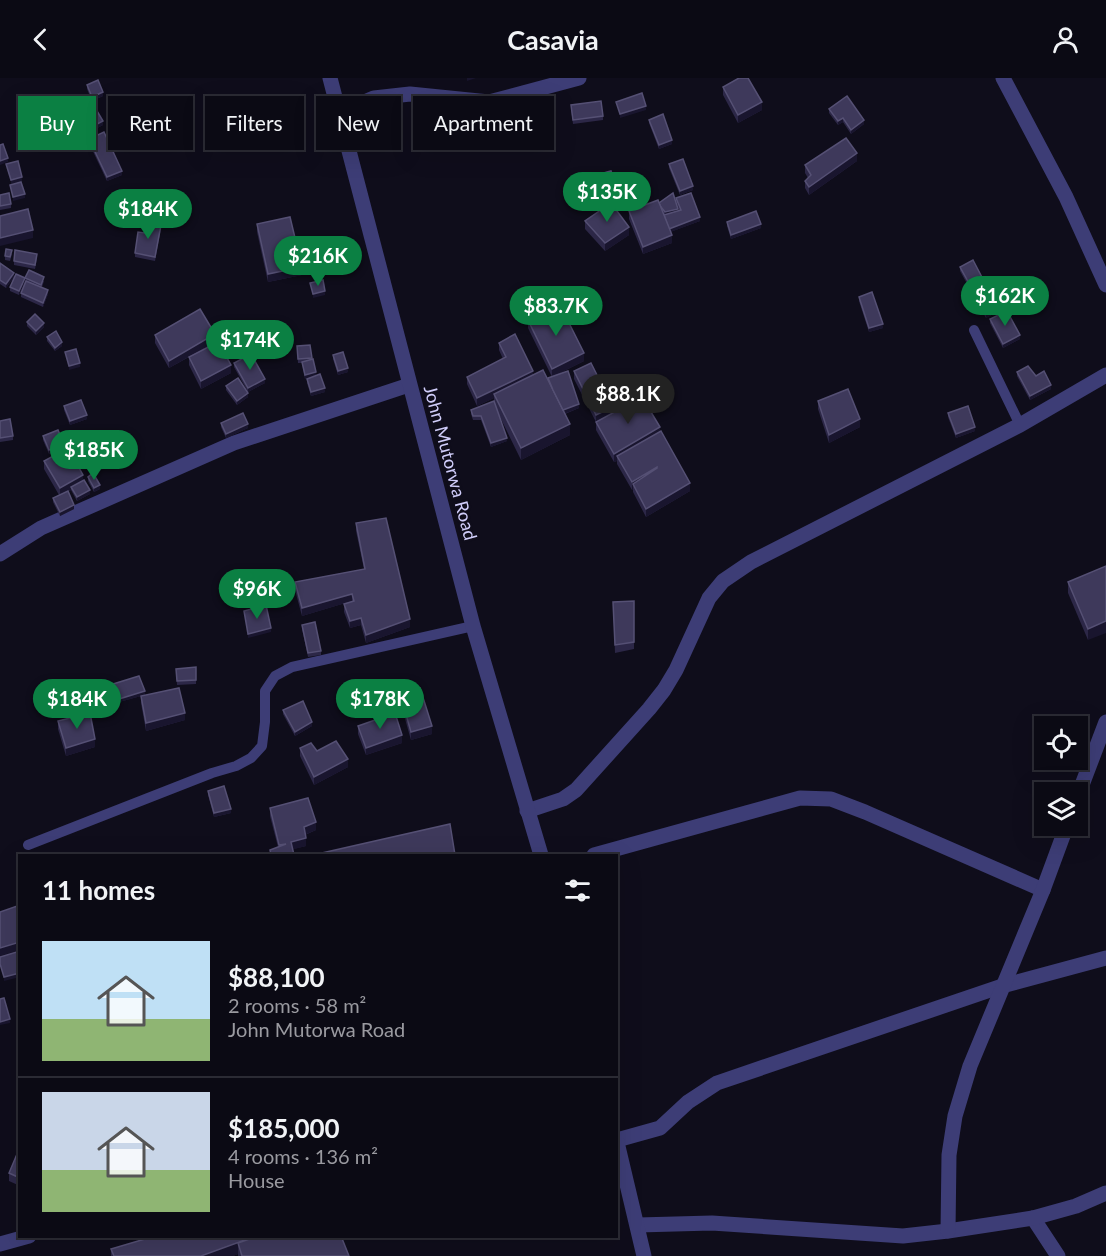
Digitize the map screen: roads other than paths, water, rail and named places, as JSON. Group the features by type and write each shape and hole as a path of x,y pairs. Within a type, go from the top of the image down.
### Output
{"street":[{"name":"John Mutorwa Road","path":"330,78 335,96"},
{"path":"392,96 410,94 489,102 579,78"},
{"path":"1003,78 1066,196 1106,285"},
{"name":"John Mutorwa Road","path":"349,150 473,626 541,854"},
{"path":"527,811 563,799 576,790 649,709 676,670 709,598 723,581 751,562 1020,425 1106,375"},
{"path":"0,554 41,528 234,443 409,385"},
{"path":"1083,782 1106,722"},
{"path":"598,854 800,798 831,799 1043,890"},
{"path":"948,1231 949,1155 955,1116 970,1066 1063,836"},
{"path":"618,1139 660,1128 688,1102 717,1083 1002,986 1106,958"},
{"path":"618,1143 645,1256"},
{"path":"638,1225 712,1223 903,1236 1033,1218 1076,1206 1106,1193"},
{"path":"1033,1218 1058,1256"},
{"path":"0,1244 22,1238"}],"lane":[{"path":"974,330 1020,425"},
{"path":"28,845 212,773 236,766 251,758 262,746 265,691 275,676 292,667 473,626"}]}
